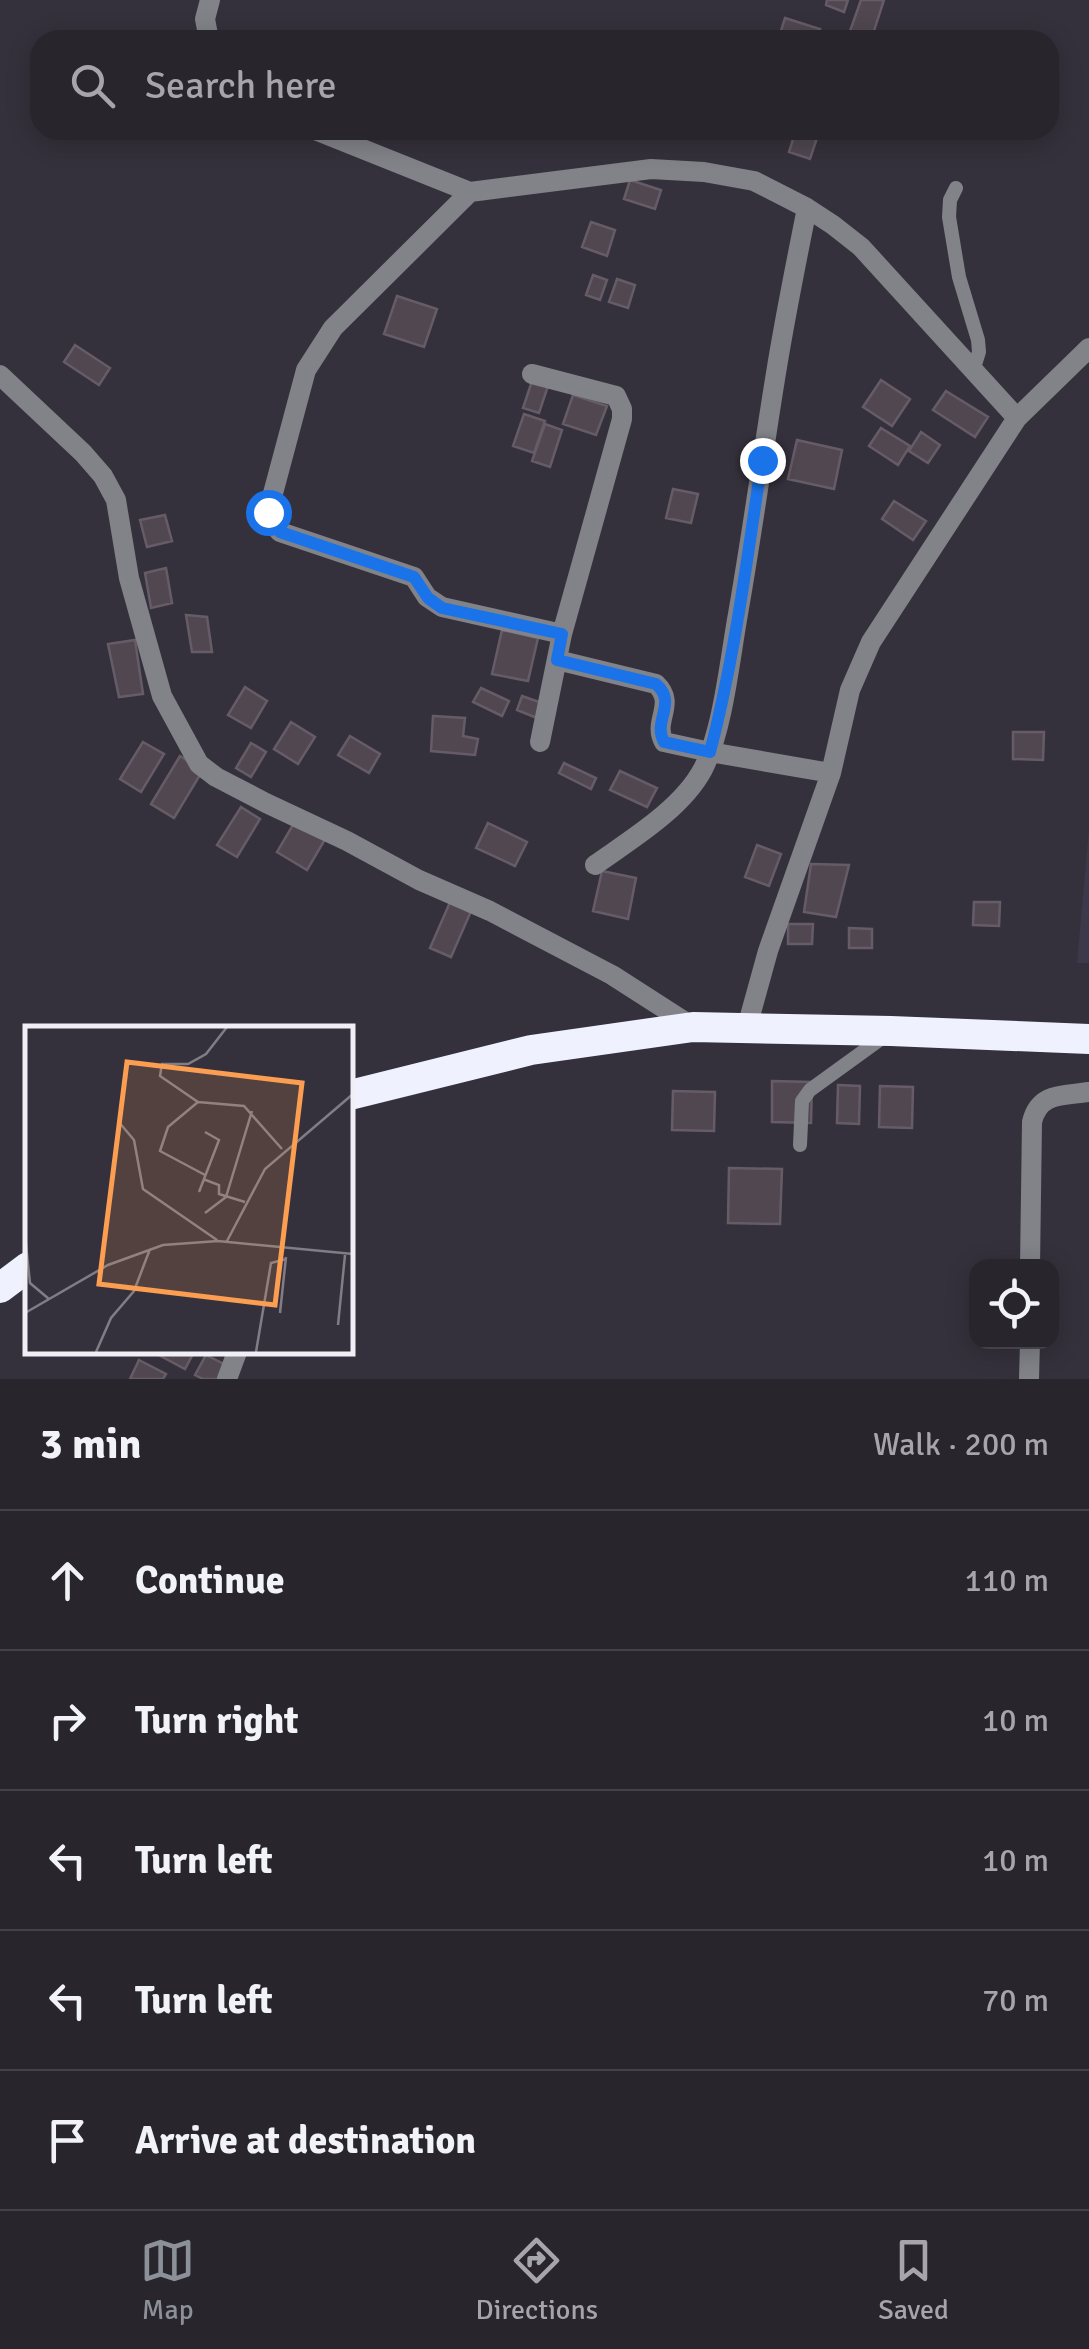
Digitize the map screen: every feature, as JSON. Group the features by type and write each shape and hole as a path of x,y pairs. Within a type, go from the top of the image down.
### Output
{"highway":[{"path":"352,1094 531,1050 693,1027 1089,1040"},
{"path":"0,1288 25,1269"}],"street":[{"path":"207,30 205,19 210,0"},
{"path":"340,140 470,192 650,169 704,172 754,181 806,208 861,248 1017,418"},
{"path":"470,192 332,328 306,370 269,519 280,532 414,577 428,598 442,608 562,634"},
{"path":"595,865 682,798 710,752 721,711 806,208"},
{"path":"747,1027 768,951 831,773 850,690 871,642 1017,418 1089,348"},
{"path":"532,374 616,396 622,408 562,634 540,742"},
{"path":"0,375 83,453 103,476 116,500 129,578 162,696 199,764 266,803 612,974 693,1027"},
{"path":"557,660 656,684 666,700 660,729 664,742 831,773"},
{"path":"1030,1259 1035,1108 1053,1097 1089,1092"},
{"path":"1030,1349 1030,1379"},
{"path":"227,1379 235,1354"}],"lane":[{"path":"956,188 950,200 949,217 959,277 978,340 979,352 972,371"},
{"path":"800,1145 802,1100 810,1090 891,1031"}],"shaded area":[{"path":"1089,830 1089,963 1077,963"}],"building":[{"path":"827,0 848,0 844,12 826,5"},
{"path":"861,0 884,0 874,30 850,30"},
{"path":"785,18 820,29 820,30 781,30"},
{"path":"793,140 816,140 810,159 789,152"},
{"path":"630,180 661,190 655,209 624,199"},
{"path":"591,222 615,230 607,256 582,247"},
{"path":"593,275 607,280 600,300 586,295"},
{"path":"617,279 635,285 628,308 609,302"},
{"path":"397,296 437,309 424,347 384,334"},
{"path":"75,345 110,368 99,385 64,362"},
{"path":"534,375 550,380 539,413 523,408"},
{"path":"881,380 910,399 892,426 863,407"},
{"path":"946,391 988,417 975,437 933,410"},
{"path":"573,395 607,406 596,435 563,424"},
{"path":"524,414 545,421 534,453 513,446"},
{"path":"545,424 562,430 550,467 532,461"},
{"path":"881,428 910,446 898,465 869,446"},
{"path":"921,432 940,445 928,463 909,451"},
{"path":"797,440 842,450 834,489 788,479"},
{"path":"673,489 698,494 691,523 666,518"},
{"path":"894,501 926,521 913,540 882,519"},
{"path":"165,515 172,541 147,547 140,520"},
{"path":"166,568 172,603 151,608 145,573"},
{"path":"186,615 207,617 212,652 192,652"},
{"path":"502,630 538,638 528,681 492,674"},
{"path":"135,640 143,694 119,697 108,644"},
{"path":"245,687 267,701 251,728 228,715"},
{"path":"481,688 509,701 502,716 473,702"},
{"path":"522,696 542,703 537,718 517,710"},
{"path":"433,716 465,718 463,736 478,739 475,755 431,751"},
{"path":"291,722 315,737 298,764 274,749"},
{"path":"1013,732 1044,732 1043,760 1013,759"},
{"path":"350,736 380,754 369,773 338,755"},
{"path":"143,742 164,754 141,792 120,779"},
{"path":"251,743 266,752 251,777 236,768"},
{"path":"180,756 203,770 174,818 151,804"},
{"path":"564,763 596,778 591,789 559,773"},
{"path":"620,771 657,788 647,807 610,790"},
{"path":"241,807 260,819 237,857 217,845"},
{"path":"297,818 327,836 307,870 277,852"},
{"path":"488,823 527,842 515,866 476,848"},
{"path":"757,845 781,854 769,886 745,877"},
{"path":"811,864 849,865 836,917 804,912"},
{"path":"602,871 636,878 628,919 593,911"},
{"path":"451,900 472,909 451,957 430,948"},
{"path":"974,902 1000,902 999,926 973,925"},
{"path":"788,924 813,924 812,944 788,944"},
{"path":"849,928 872,929 872,948 849,948"},
{"path":"772,1081 812,1082 811,1123 772,1122"},
{"path":"838,1085 860,1086 859,1124 837,1123"},
{"path":"880,1086 913,1087 912,1128 879,1127"},
{"path":"673,1091 715,1092 714,1131 672,1130"},
{"path":"729,1168 782,1169 780,1224 728,1223"},
{"path":"157,1354 193,1354 185,1369"},
{"path":"206,1355 226,1365 218,1379 195,1375"},
{"path":"139,1360 166,1374 163,1379 130,1379"}],"route":[{"path":"268,512 280,532 414,577 428,598 442,608 562,634 557,660 656,684 666,700 660,729 664,742 710,752 721,711 762,460"}]}
